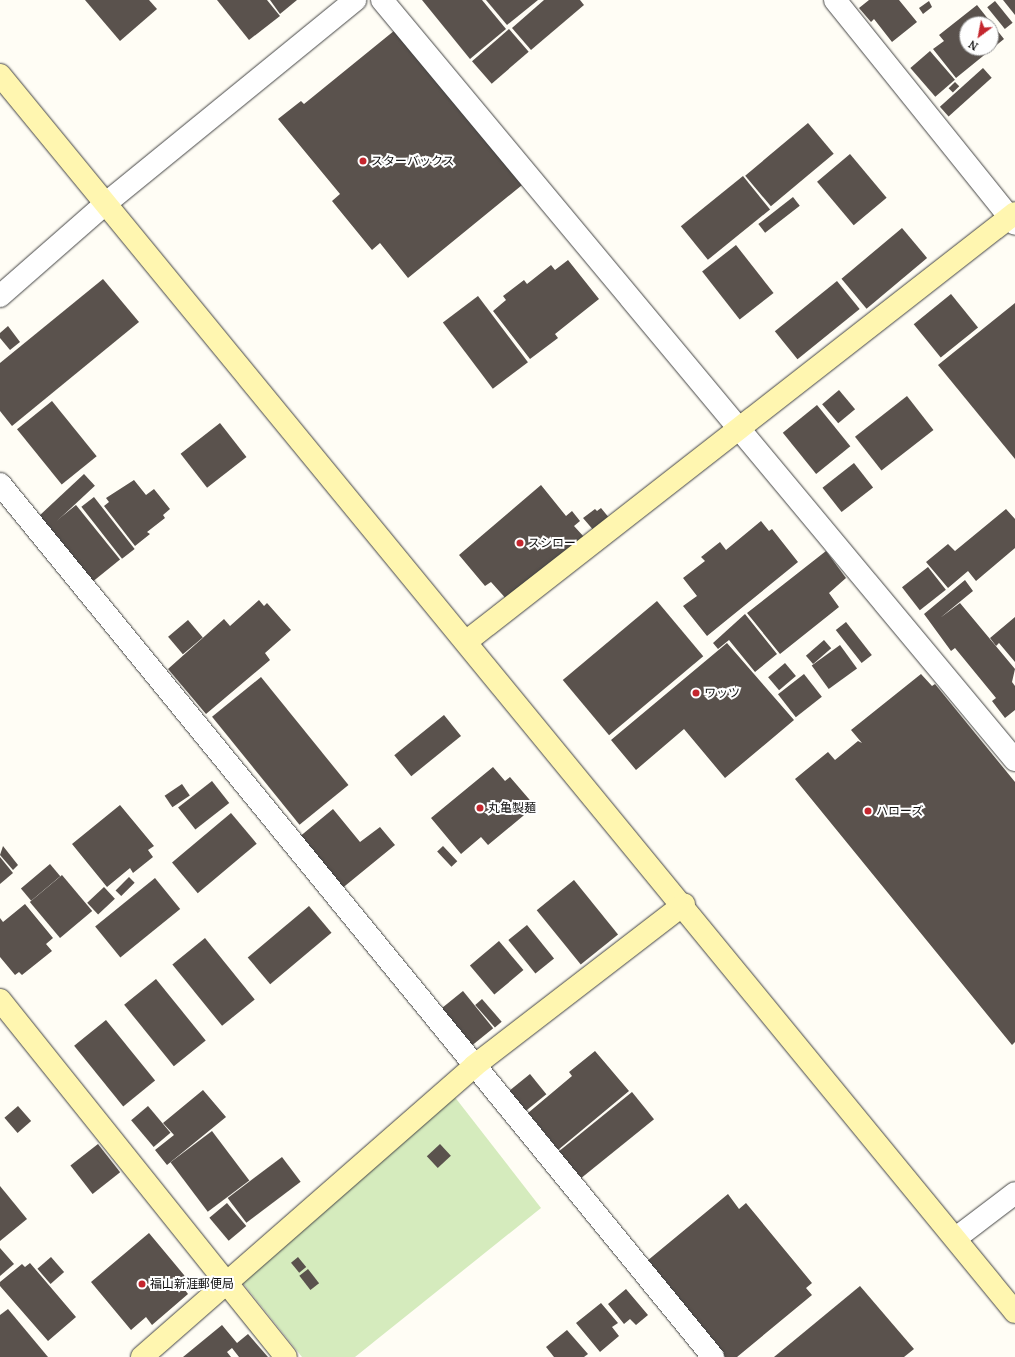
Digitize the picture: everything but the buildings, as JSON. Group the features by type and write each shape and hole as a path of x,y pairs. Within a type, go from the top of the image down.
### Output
{"street":[{"path":"0,296 105,204 354,0"},
{"path":"382,0 1015,760"},
{"path":"467,641 1013,218 835,0"},
{"path":"0,75 684,904 1015,1312"},
{"path":"0,484 713,1357"},
{"path":"142,1357 226,1285 474,1066 684,904"},
{"path":"0,1000 226,1285 286,1357"},
{"path":"956,1238 1015,1193"}],"green space":[{"path":"454,1096 541,1208 355,1357 302,1357 238,1277"}],"place":[{"name":"スターバックス","path":"363,161"},
{"name":"スシロー","path":"520,543"},
{"name":"ワッツ","path":"696,693"},
{"name":"丸亀製麺","path":"480,808"},
{"name":"ハローズ","path":"868,811"},
{"name":"福山新涯郵便局","path":"142,1284"}]}
